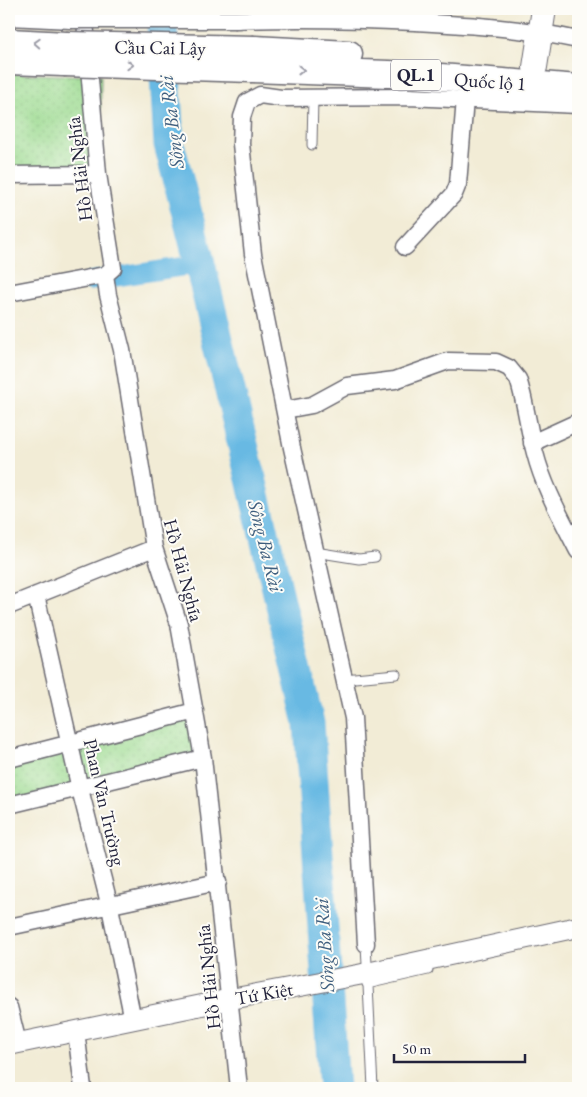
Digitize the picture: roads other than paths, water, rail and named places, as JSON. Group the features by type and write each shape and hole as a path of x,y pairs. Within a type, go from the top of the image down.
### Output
{"main road":[{"path":"535,66 541,20"},
{"name":"QL.1","path":"9,42 67,43"},
{"name":"QL.1","path":"9,61 67,43"},
{"name":"Cầu Cai Lậy","path":"67,43 253,59"},
{"name":"Quốc lộ 1","path":"253,59 535,66 578,74"},
{"name":"Quốc lộ 1","path":"253,59 578,88"}],"street":[{"name":"Hồ Hải Nghĩa","path":"84,9 98,174 113,268 105,275 122,350 154,548 178,624 204,758 239,1088"},
{"name":"Cầu Cai Lậy","path":"67,43 292,13 452,24 541,20 578,40"},
{"path":"9,18 67,43"},
{"path":"366,944 356,745 344,679 284,410 253,254 241,144 242,117 247,102 260,96 465,99 578,105"},
{"path":"405,247 454,194 458,184 465,99"},
{"path":"9,176 98,174"},
{"path":"9,293 105,275"},
{"path":"284,410 312,405 347,386 395,380 448,361 488,361 503,364 515,372 526,407 532,443 550,495 578,551"},
{"path":"532,443 578,422"},
{"path":"9,606 154,548"},
{"name":"Phan Văn Trường","path":"36,595 80,789 110,907 133,1020"},
{"path":"9,759 195,711"},
{"path":"9,806 204,758"},
{"path":"9,927 110,907 218,882"},
{"name":"Tứ Kiệt","path":"13,1044 231,999 364,978 578,927"},
{"path":"9,1007 13,1044"},
{"path":"76,1031 83,1088"}],"lane":[{"path":"312,145 313,98"},
{"path":"315,552 359,560 375,556"},
{"path":"344,679 396,674"},
{"path":"366,944 364,978 373,1088"}],"waterway":[{"name":"Sông Ba Rài","path":"161,9 169,144 200,264 309,723 334,1088"},
{"path":"90,281 200,264"}]}
